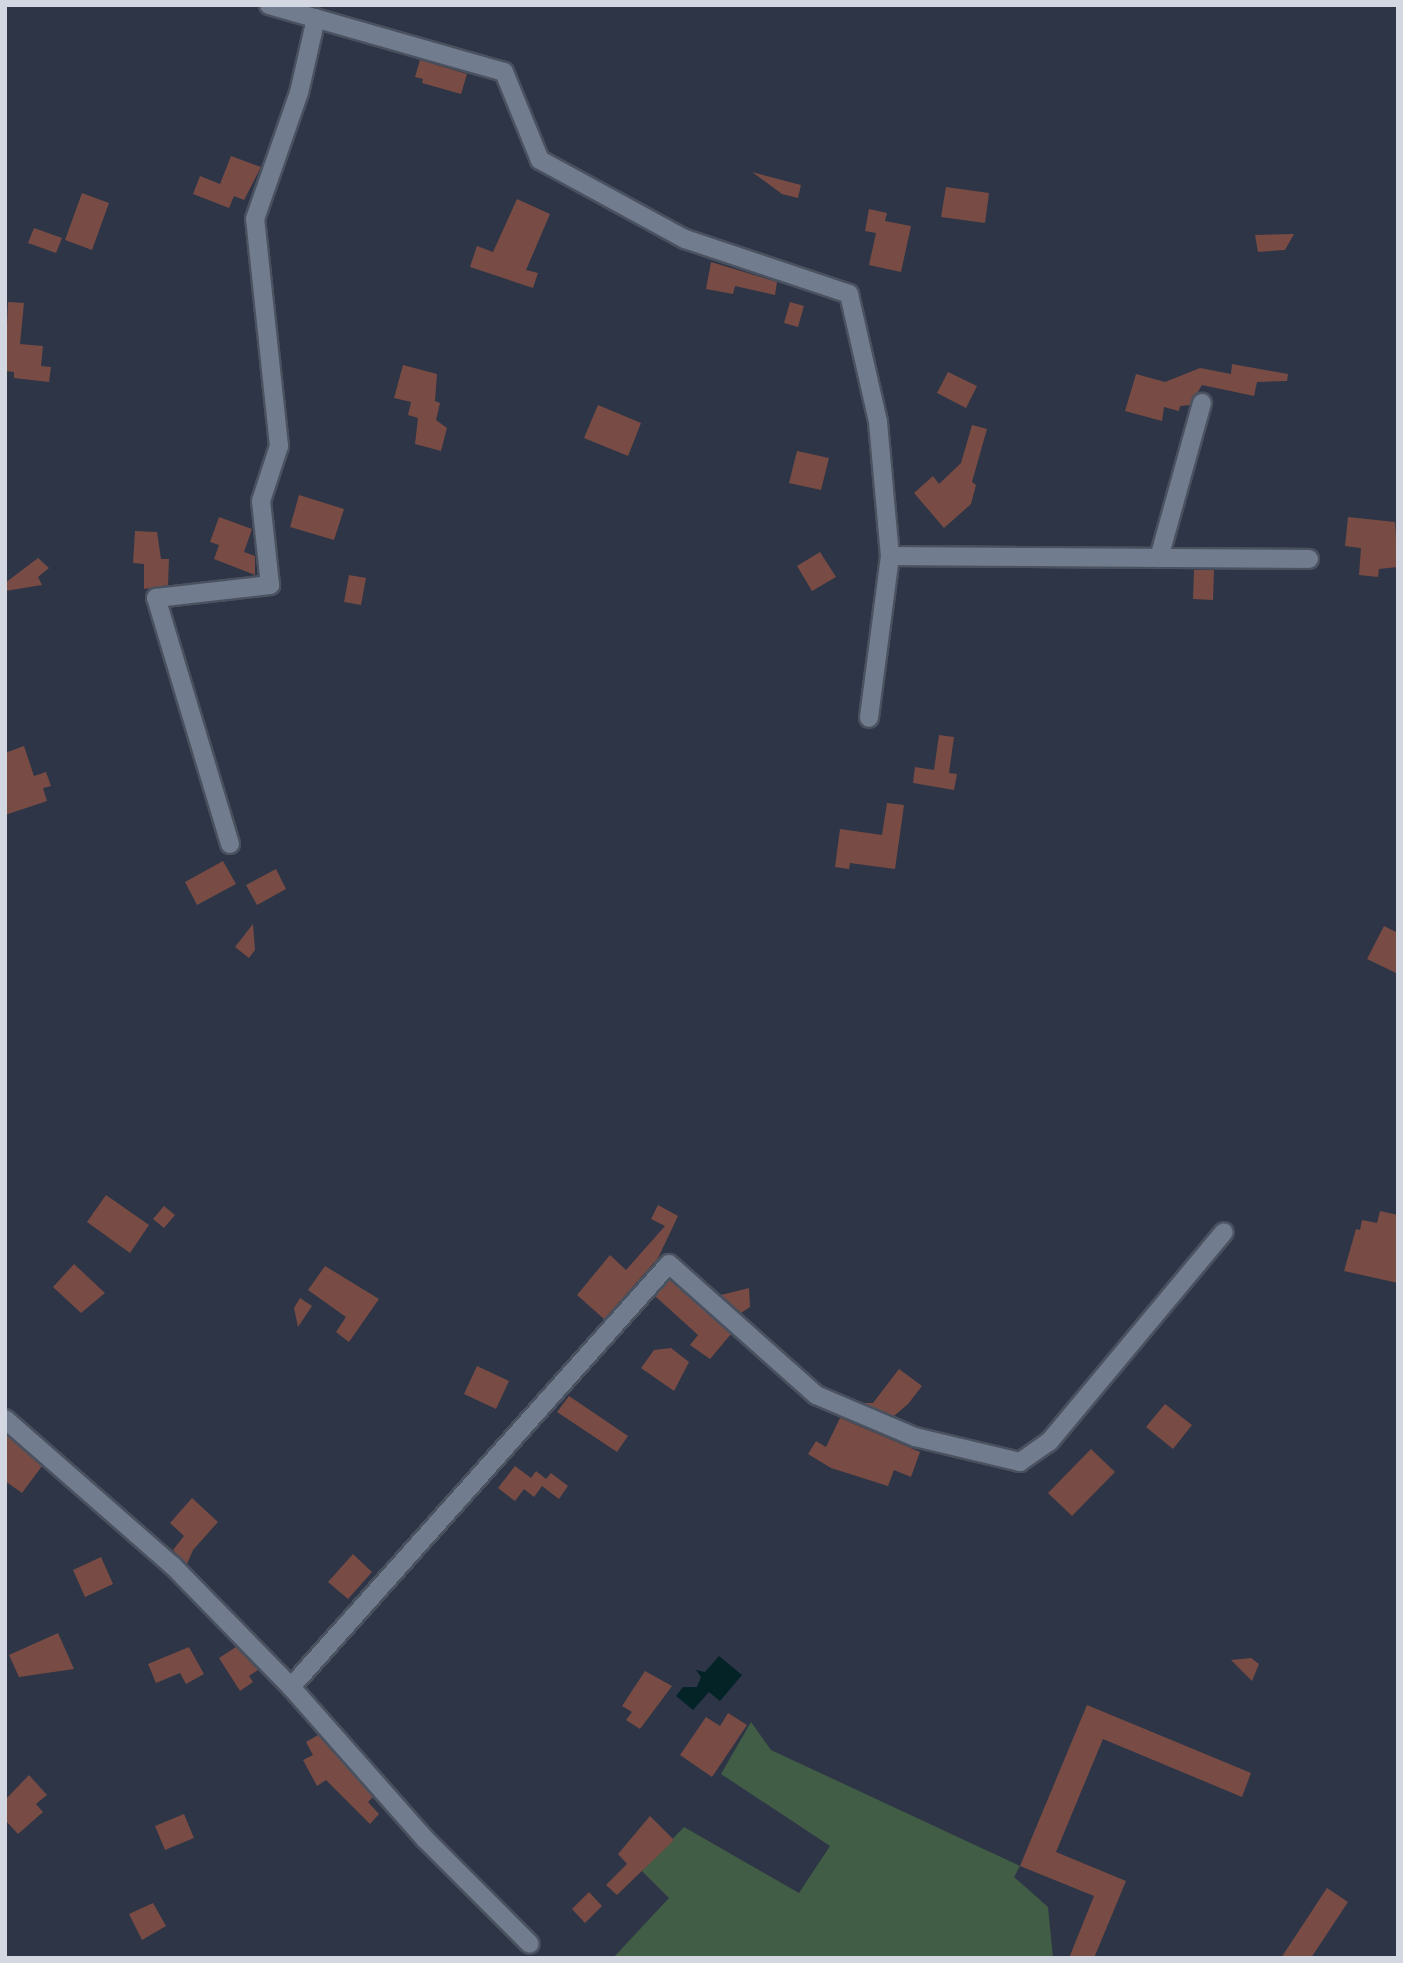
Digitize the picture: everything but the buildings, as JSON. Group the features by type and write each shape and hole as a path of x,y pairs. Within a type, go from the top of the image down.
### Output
{"street":[{"path":"269,5 504,72 540,160 685,240 849,294 878,422 890,556 869,718"},
{"path":"230,844 156,598 270,584 261,501 279,446 255,219 299,93 316,18"},
{"path":"1159,558 1202,403"},
{"path":"890,556 1309,559"},
{"path":"291,1688 669,1264 816,1395 915,1437 1020,1462 1049,1442 1224,1232"},
{"path":"5,1419 172,1565 291,1688 425,1839 530,1944"}],"shaded area":[{"path":"719,1656 742,1675 720,1701 709,1692 693,1710 676,1696 683,1687 697,1687 701,1677 696,1670 705,1672"},
{"path":"751,1722 771,1750 1020,1866 1014,1877 1048,1907 1053,1958 613,1958 669,1898 642,1871 684,1827 799,1893 830,1846 721,1774"}]}
